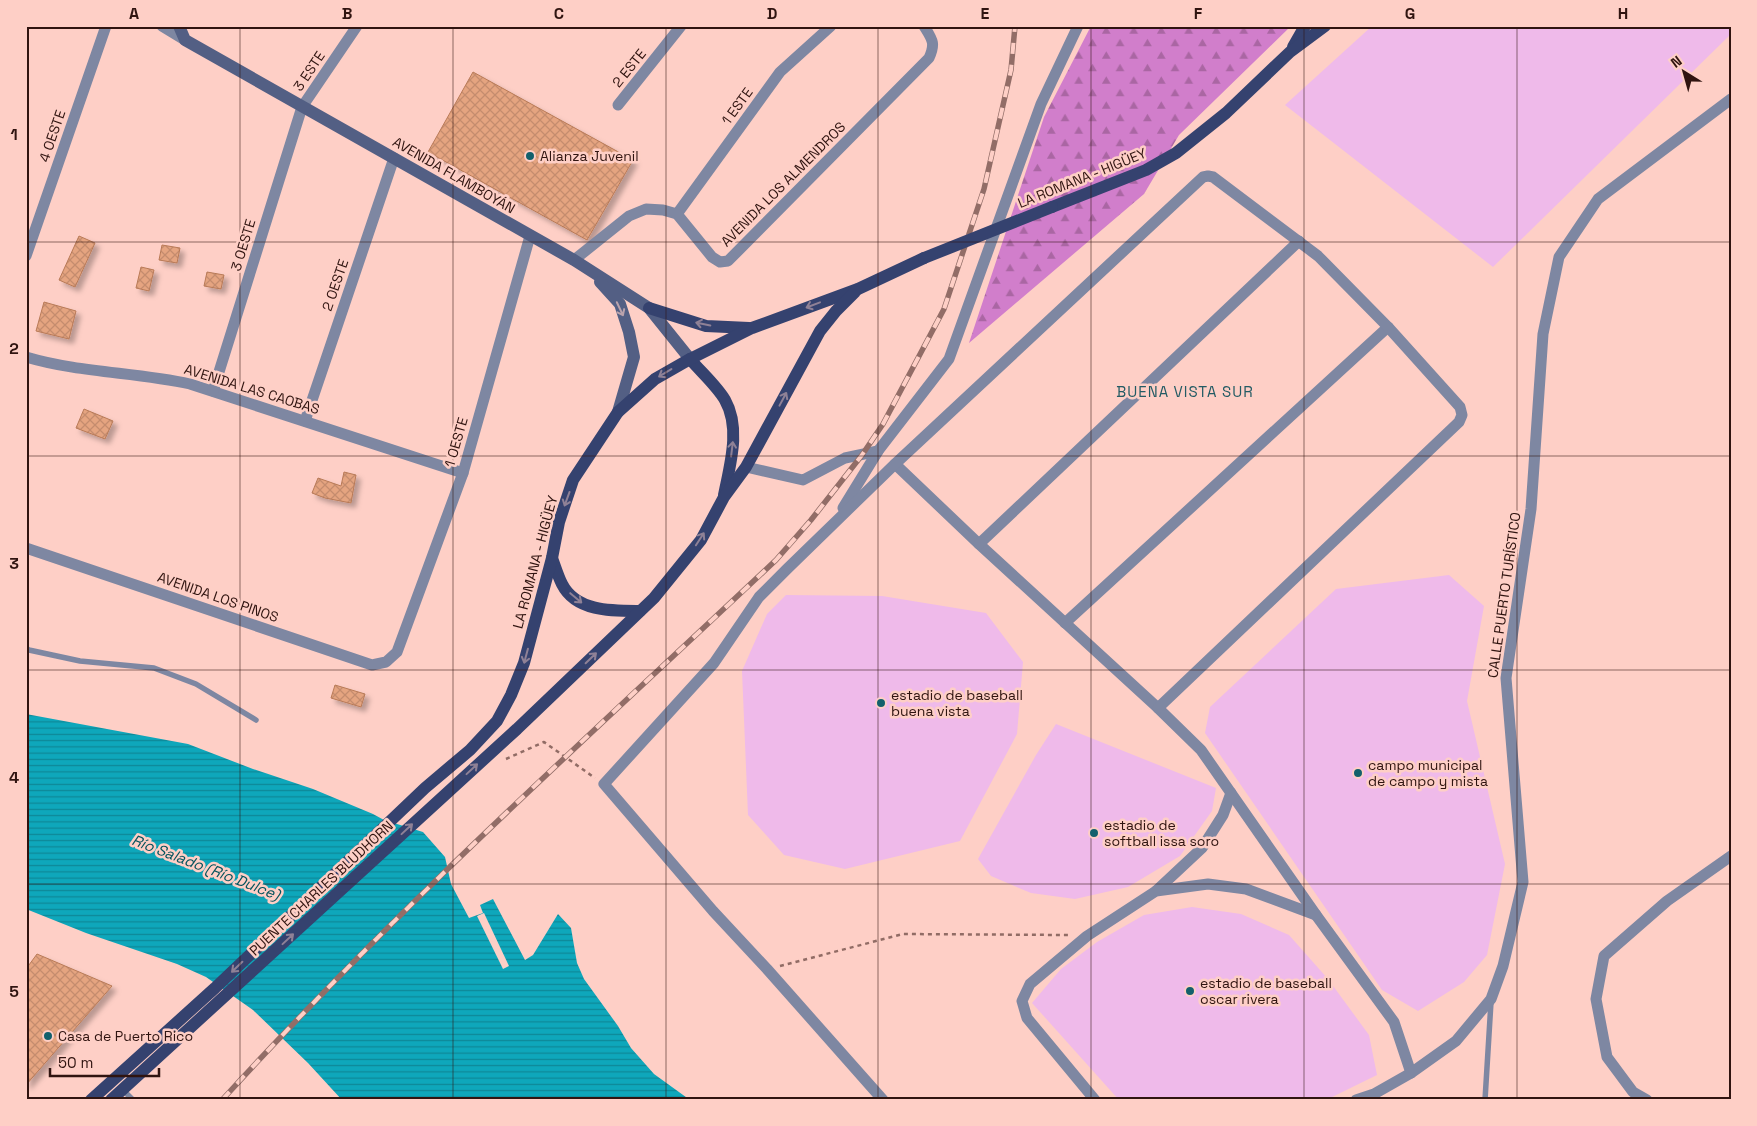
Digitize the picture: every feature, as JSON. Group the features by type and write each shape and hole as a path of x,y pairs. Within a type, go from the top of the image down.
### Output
{"main road":[{"name":"LA ROMANA - HIGÜEY","path":"1290,52 1305,26"},
{"name":"LA ROMANA - HIGÜEY","path":"425,788 470,750 497,721 511,695 524,663 552,558 559,522 574,480 618,412 655,379 690,358 752,328 858,289 924,258 1146,170 1176,154 1226,113 1290,52 1325,26"},
{"name":"LA ROMANA - HIGÜEY","path":"436,802 517,729 654,598 700,540 724,497 746,467 820,331 836,311 858,289"},
{"path":"649,308 706,326 752,328"},
{"path":"690,358 725,400 733,420 733,445 724,497"},
{"path":"552,558 562,585 579,602 613,612 640,611"},
{"name":"PUENTE CHARLES BLUDHORN","path":"91,1100 215,988 425,788"},
{"name":"PUENTE CHARLES BLUDHORN","path":"111,1100 122,1094 436,802"}],"street":[{"name":"4 OESTE","path":"26,256 106,26"},
{"path":"162,26 185,40"},
{"path":"179,26 185,40"},
{"name":"3 ESTE","path":"302,107 357,26"},
{"name":"2 ESTE","path":"618,104 681,26"},
{"name":"1 ESTE","path":"677,214 780,72 831,26"},
{"name":"AVENIDA LOS ALMENDROS","path":"677,214 712,257 720,262 728,261 929,58 934,49 932,40 924,26"},
{"path":"834,522 878,451 949,359 1041,104 1078,26"},
{"name":"AVENIDA FLAMBOYÁN","path":"185,40 574,260 649,308 690,358"},
{"name":"CALLE PUERTO TURÍSTICO","path":"1356,1100 1374,1097 1456,1041 1491,999 1503,966 1523,882 1506,678 1531,509 1543,334 1559,257 1598,199 1731,99"},
{"name":"3 OESTE","path":"213,391 302,107"},
{"name":"2 OESTE","path":"305,421 394,158"},
{"path":"882,1100 767,969 713,911 604,784 714,663 759,597 895,464 1203,177 1208,176 1212,177 1318,256 1388,327 1460,407 1462,415 1459,422 1158,708"},
{"path":"574,260 629,216 646,209 663,210 677,214"},
{"name":"1 OESTE","path":"397,652 463,474 530,236"},
{"path":"979,544 1299,241"},
{"path":"590,271 620,304 629,332 634,357 618,412"},
{"path":"1065,623 1388,327"},
{"name":"AVENIDA LAS CAOBAS","path":"26,357 70,368 166,379 213,391 463,474"},
{"path":"746,467 803,480 845,458 878,451"},
{"path":"895,464 1201,750 1316,915 1394,1022 1411,1073"},
{"name":"AVENIDA LOS PINOS","path":"26,548 372,665 386,662 397,652"},
{"path":"1095,1100 1027,1018 1022,1001 1030,984 1087,936 1156,891 1202,848 1223,815 1231,793"},
{"path":"1647,1100 1633,1092 1607,1057 1596,999 1604,956 1667,901 1731,856"},
{"path":"1156,891 1208,884 1246,889 1316,915"}],"lane":[{"path":"26,648 80,661 154,668 196,684 256,720"},
{"path":"1485,1100 1491,999"},
{"path":"122,1094 133,1100"}],"path":[{"path":"544,742 604,784"},
{"path":"767,969 904,934 1087,936"}],"shaded area":[{"path":"1372,26 1731,26 1731,34 1493,267 1285,105"},
{"name":"campo municipal de campo y mista","path":"1449,575 1484,606 1467,701 1505,864 1487,955 1464,982 1418,1011 1382,990 1205,733 1210,707 1336,589"},
{"name":"estadio de baseball buena vista","path":"786,595 882,596 986,613 1023,662 1017,734 960,841 845,869 784,855 748,815 742,671 767,614"},
{"name":"estadio de softball issa soro","path":"1056,724 1216,788 1212,811 1180,856 1128,887 1075,899 1031,893 991,876 978,859 1036,755"},
{"name":"estadio de baseball oscar rivera","path":"1192,907 1241,914 1289,935 1328,979 1369,1035 1377,1075 1326,1100 1119,1100 1032,1003 1061,969 1097,942 1144,915"}],"green space":[{"path":"1091,26 1291,26 1179,135 1144,194 969,343 1044,117"}],"water":[{"name":"Río Salado (Río Dulce)","path":"26,714 188,744 253,769 313,789 384,820 423,832 445,857 451,884 469,918 483,913 480,905 493,899 525,960 533,955 558,914 571,928 577,963 584,979 618,1026 631,1048 654,1074 690,1100 342,1100 308,1063 253,1010 206,977 177,964 86,933 26,909"}],"pier":[{"path":"484,913 509,966 503,969 477,916"}],"building":[{"name":"Alianza Juvenil","path":"473,72 633,160 587,240 428,152"},
{"path":"79,236 95,243 75,287 59,280"},
{"path":"162,245 180,248 177,263 159,260"},
{"path":"141,267 154,270 149,291 136,288"},
{"path":"207,272 224,275 221,289 204,286"},
{"path":"44,302 76,311 69,339 36,331"},
{"path":"84,409 113,421 105,439 76,428"},
{"path":"344,472 356,475 351,503 325,498 312,493 318,478 341,486"},
{"path":"335,685 365,694 361,707 331,698"},
{"name":"Casa de Puerto Rico","path":"37,954 112,986 26,1085 26,969"}],"railway":[{"path":"222,1100 288,1029 424,892 776,560 811,520 862,455 883,424 944,309 984,189 1011,70 1015,26"}],"place":[{"name":"Alianza Juvenil","path":"530,156"},
{"name":"estadio de baseball buena vista","path":"881,703"},
{"name":"campo municipal de campo y mista","path":"1358,773"},
{"name":"estadio de softball issa soro","path":"1094,833"},
{"name":"estadio de baseball oscar rivera","path":"1190,991"},
{"name":"Casa de Puerto Rico","path":"48,1036"}],"district":[{"name":"BUENA VISTA SUR","path":"1185,391"}]}
